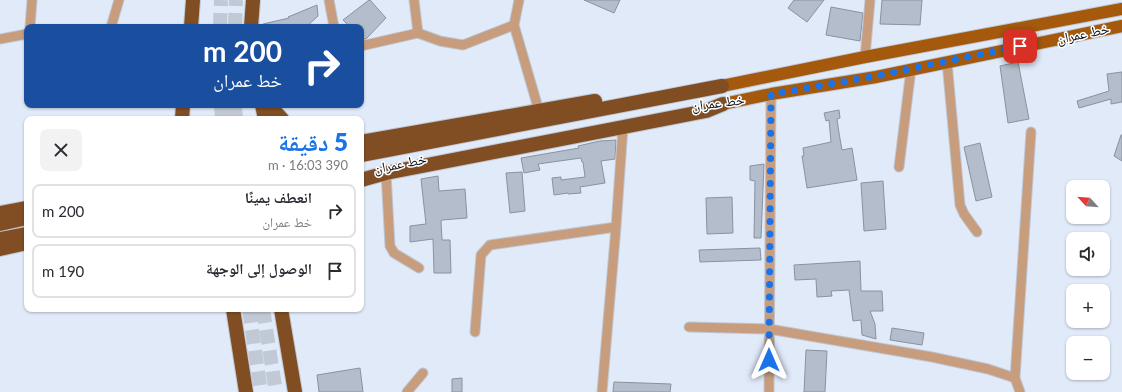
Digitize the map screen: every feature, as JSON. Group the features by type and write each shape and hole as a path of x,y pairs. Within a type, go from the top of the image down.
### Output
{"highway":[{"path":"191,24 193,0"},
{"path":"251,24 253,0"},
{"path":"364,141 698,83 722,86"},
{"name":"خط عمران","path":"364,154 722,86"},
{"name":"خط عمران","path":"364,169 702,103 724,104"},
{"path":"364,179 386,173 706,111 724,104"},
{"path":"272,108 279,116"},
{"path":"0,213 24,209"},
{"path":"0,224 24,219"},
{"path":"0,239 24,235"},
{"path":"0,249 24,244"},
{"path":"233,312 246,392"},
{"path":"281,312 294,392"}],"main road":[{"name":"خط عمران","path":"722,86 865,57 1122,9"},
{"name":"خط عمران","path":"724,104 771,94 876,76 1122,26"}],"street":[{"path":"30,24 32,0"},
{"path":"112,24 119,0"},
{"path":"329,0 333,24"},
{"path":"414,0 418,33"},
{"path":"519,0 514,25 538,111"},
{"path":"865,57 870,0"},
{"path":"364,45 418,33 440,41 463,46 514,25"},
{"path":"0,39 24,35"},
{"path":"947,62 960,205 964,214 977,232"},
{"path":"899,167 911,69"},
{"path":"769,392 771,94"},
{"path":"602,392 623,127"},
{"path":"1020,392 1015,378 1031,132"},
{"path":"386,173 390,246 394,253 419,268"},
{"path":"475,332 481,255 490,245 616,228"},
{"path":"689,327 769,329 932,357 988,369 1015,378"},
{"path":"407,392 423,373"}],"building":[{"path":"369,0 386,18 366,39 364,39 364,24 347,24 343,20"},
{"path":"584,0 620,0 614,13"},
{"path":"794,0 824,0 807,22 788,8"},
{"path":"882,0 922,0 920,25 880,24"},
{"path":"317,5 318,16 309,24 263,24 289,18 288,17"},
{"path":"831,7 863,13 860,41 826,35"},
{"path":"1018,62 1029,119 1008,123 1000,66"},
{"path":"1122,72 1122,102 1111,104 1111,99 1079,108 1077,101 1109,91 1107,74"},
{"path":"839,110 840,118 837,119 842,150 852,148 857,180 807,188 802,156 804,156 803,148 831,142 829,120 826,121 824,113"},
{"path":"1122,135 1122,161 1114,156"},
{"path":"616,140 615,159 601,161 605,183 580,187 581,193 554,195 552,178 561,177 561,180 585,177 581,158 538,164 540,170 524,173 521,158 579,148 578,146 600,141"},
{"path":"980,143 992,197 976,201 964,147"},
{"path":"764,164 761,238 754,238 755,181 750,180 750,166"},
{"path":"522,172 525,211 510,213 506,173"},
{"path":"438,176 439,191 465,189 467,218 441,221 442,240 450,240 451,273 434,273 433,239 410,242 410,226 426,224 421,179"},
{"path":"883,181 886,229 864,231 861,183"},
{"path":"732,197 733,233 707,234 706,198"},
{"path":"760,248 761,260 700,262 699,250"},
{"path":"860,261 861,291 882,291 883,311 870,311 875,324 876,339 862,335 861,320 853,321 849,290 831,291 832,296 817,297 816,279 795,280 794,265"},
{"path":"892,328 924,333 922,345 890,340"},
{"path":"806,350 827,351 825,392 804,392"},
{"path":"360,368 363,392 319,392 317,375"},
{"path":"462,378 462,392 452,392 452,379"},
{"path":"614,382 671,384 670,392 613,392"}],"tunnel":[{"path":"220,24 221,0"},
{"path":"235,24 236,0"},
{"path":"221,108 222,116"},
{"path":"235,108 236,116"},
{"path":"249,312 261,392"},
{"path":"263,312 276,392"}],"route":[{"path":"769,360 771,94 876,76 1020,46"}]}
